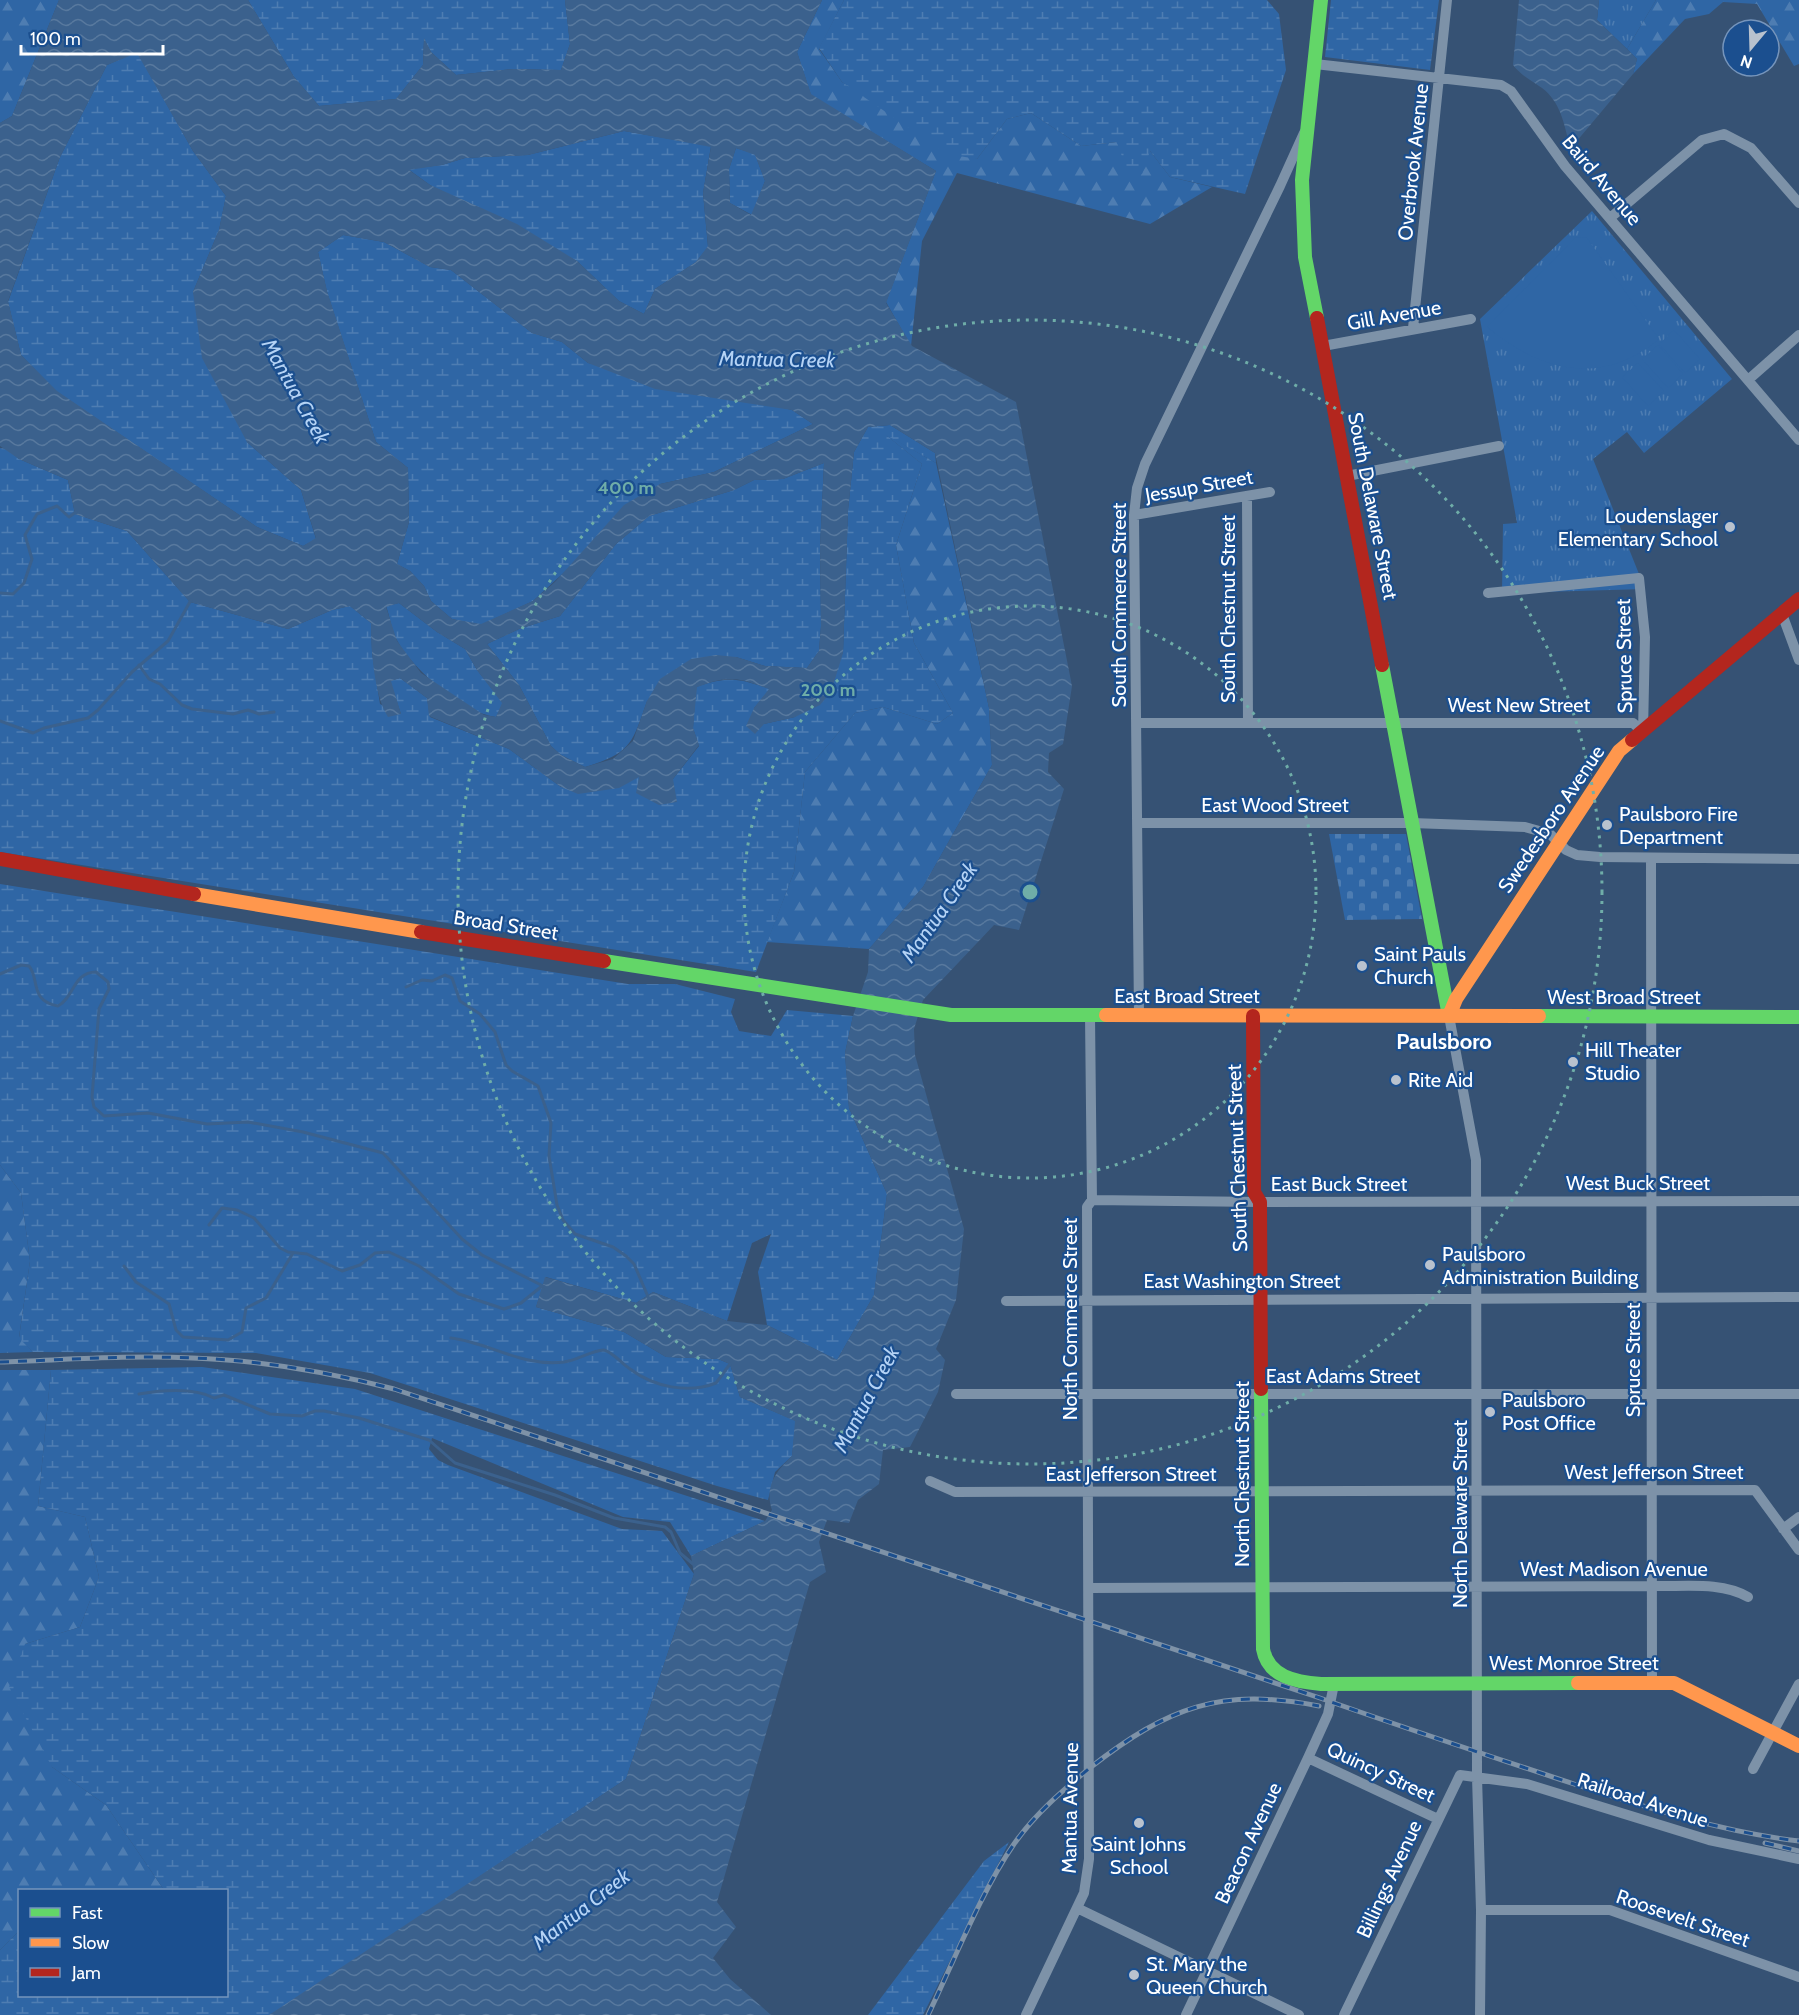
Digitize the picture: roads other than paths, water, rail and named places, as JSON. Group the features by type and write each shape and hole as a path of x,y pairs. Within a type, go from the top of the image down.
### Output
{"main road":[{"name":"South Delaware Street","path":"1321,0 1301,204 1305,257 1449,1016"},
{"name":"Swedesboro Avenue","path":"1449,1016 1456,999 1619,751 1799,599"},
{"name":"Broad Street","path":"0,859 274,909 925,1011"},
{"name":"East Broad Street","path":"925,1011 963,1015 1449,1016"},
{"name":"South Chestnut Street","path":"1253,1016 1254,1192 1260,1202 1261,1299"},
{"name":"West Broad Street","path":"1449,1016 1799,1017"},
{"name":"North Chestnut Street","path":"1261,1299 1263,1649"},
{"name":"West Monroe Street","path":"1263,1649 1263,1656 1275,1674 1306,1683 1674,1683 1799,1746"}],"street":[{"name":"Overbrook Avenue","path":"1413,328 1447,0"},
{"name":"Baird Avenue","path":"1315,64 1501,85 1511,91 1565,166 1799,440"},
{"name":"South Commerce Street","path":"1139,1016 1134,515 1137,488 1145,464 1280,186 1307,125"},
{"path":"1610,218 1702,140 1724,134 1752,148 1799,203"},
{"name":"Gill Avenue","path":"1323,346 1413,328 1471,320"},
{"path":"1748,380 1799,335"},
{"path":"1347,476 1499,446"},
{"name":"Jessup Street","path":"1134,515 1270,492"},
{"name":"South Chestnut Street","path":"1246,496 1248,723"},
{"name":"Spruce Street","path":"1488,593 1640,578 1645,637 1643,732"},
{"path":"1782,614 1799,660"},
{"name":"West New Street","path":"1137,723 1633,723 1643,732"},
{"name":"East Wood Street","path":"1138,823 1412,823 1525,827 1550,834 1577,855 1799,859"},
{"name":"Spruce Street","path":"1651,858 1652,1682"},
{"name":"North Commerce Street","path":"1089,1624 1088,1207 1092,1200 1090,1016"},
{"name":"North Delaware Street","path":"1449,1016 1474,1140 1477,1202 1479,1683 1477,1777 1481,1910 1480,2015"},
{"name":"East Buck Street","path":"1092,1200 1477,1202"},
{"name":"West Buck Street","path":"1477,1202 1799,1201"},
{"name":"East Washington Street","path":"1006,1301 1799,1297"},
{"name":"East Adams Street","path":"956,1394 1088,1396 1799,1394"},
{"name":"East Jefferson Street","path":"930,1481 955,1492 1478,1491"},
{"name":"West Jefferson Street","path":"1478,1491 1755,1490 1799,1550"},
{"path":"1783,1529 1799,1517"},
{"name":"West Madison Avenue","path":"1089,1588 1651,1586 1721,1587 1734,1589 1748,1597"},
{"name":"Mantua Avenue","path":"1026,2015 1087,1884 1089,1859 1089,1624"},
{"name":"Beacon Avenue","path":"1186,2015 1328,1714 1334,1684"},
{"path":"1753,1769 1775,1734 1799,1684"},
{"name":"Quincy Street","path":"1308,1758 1438,1819"},
{"name":"Billings Avenue","path":"1344,2015 1460,1775 1477,1777"},
{"name":"Railroad Avenue","path":"1477,1777 1508,1780 1546,1789 1709,1840 1799,1859"},
{"path":"1077,1908 1299,2015"},
{"name":"Roosevelt Street","path":"1481,1910 1610,1910 1799,1977"}],"water":[{"name":"Mantua Creek","path":"59,0 248,0 294,77 319,106 396,99 423,65 424,38 431,52 456,75 513,69 561,70 570,44 565,0 822,0 797,52 811,94 936,171 886,303 912,346 1016,402 1072,686 1063,744 1049,753 1048,772 1064,789 1019,930 994,925 923,1000 914,1029 915,1055 964,1229 956,1300 936,1349 945,1360 938,1392 910,1447 883,1450 879,1484 858,1500 849,1523 827,1520 819,1542 826,1572 810,1582 717,1902 736,1927 713,1958 730,1979 771,2015 269,2015 626,1779 694,1574 691,1556 765,1521 772,1510 771,1487 781,1468 792,1456 795,1421 740,1397 730,1364 718,1359 666,1357 624,1332 536,1307 545,1277 636,1303 653,1292 727,1321 767,1325 837,1360 874,1295 887,1194 849,1108 845,1053 853,1016 868,972 869,949 923,887 992,765 989,708 935,453 890,425 868,427 854,452 848,511 843,653 831,692 820,705 795,717 764,724 755,734 746,726 754,708 769,689 733,679 697,687 693,728 699,745 673,779 677,802 659,805 636,793 639,777 619,788 578,794 561,787 509,749 429,716 427,698 400,678 391,681 401,714 388,717 376,685 371,623 350,606 332,610 288,629 190,602 127,531 75,514 68,480 19,459 0,446 0,123 12,116","holes":["137,53 193,151 226,196 219,230 193,292 202,358 247,442 301,490 316,538 303,546 257,527 57,391 21,355 8,301 60,157 107,65","624,131 711,147 703,193 708,246 696,262 655,289 644,314 619,301 577,261 517,224 430,185 409,170 442,165 465,158 528,155","736,148 755,155 765,181 751,215 730,203 729,169","343,235 384,242 430,267 451,270 532,333 562,342 588,363 655,389 792,410 813,424 714,472 660,484 624,505 555,582 533,601 481,624 452,619 431,601 424,586 410,571 397,564 409,522 408,468 376,442 327,291 318,252","824,463 819,651 807,668 765,666 736,657 716,655 691,659 660,679 647,701 633,741 613,759 585,767 561,755 551,746 519,685 487,644 519,629 560,616 616,544 649,516 734,490 754,480 783,479","399,603 437,632 465,649 477,670 502,703 496,717 484,715 421,673 397,641 386,607"]},
{"path":"1519,0 1599,0 1597,20 1637,59 1633,74 1576,142 1568,139 1562,116 1551,96 1513,65"}],"waterway":[{"path":"0,593 13,594 24,583 32,559 25,535 37,514 57,506 69,517 76,512"},
{"path":"0,721 33,733 44,728 88,718 132,672 168,641 191,600"},
{"path":"139,665 149,679 160,684 182,705 192,709 233,714 248,710 259,714 274,712"},
{"path":"0,974 21,965 29,966 39,995 49,1003 58,1006 78,981 88,973 96,972 108,982 109,989 99,1009 92,1097 94,1107 104,1116 148,1113 207,1124 248,1122 303,1132 383,1153 462,1239 482,1255 545,1287"},
{"path":"406,987 422,980 432,981 445,975 452,978 460,1001 480,1014 495,1032 506,1065 538,1086 551,1123 549,1156 557,1205 563,1220 575,1234 613,1247 626,1256 634,1264 649,1299"},
{"path":"209,1225 222,1208 237,1210 254,1218 280,1248 288,1252 307,1254 342,1271 360,1265 375,1253 389,1252 419,1266 459,1294 504,1309 521,1303 542,1286"},
{"path":"124,1266 136,1282 169,1304 176,1330 183,1337 228,1340 242,1332 246,1308 266,1298 293,1253"},
{"path":"451,1338 520,1358 548,1363 569,1361 604,1350 639,1375 672,1387 694,1388 716,1383 730,1364"},
{"path":"139,1394 168,1391 197,1392 214,1398 224,1395 270,1414 302,1416 315,1411 324,1411 359,1418 429,1440 455,1463 555,1495 614,1518 665,1527 671,1532 680,1553 693,1564"}],"railway":[{"path":"0,1362 144,1357 217,1359 294,1368 394,1389 1602,1793 1713,1825 1799,1841"},
{"path":"928,2015 990,1883 1014,1844 1040,1813 1091,1767 1145,1729 1171,1716 1197,1707 1224,1701 1253,1699 1319,1706"},
{"path":"1765,1843 1799,1851"}],"place":[{"name":"Loudenslager Elementary School","path":"1730,527"},
{"name":"Paulsboro Fire Department","path":"1607,825"},
{"name":"Saint Pauls Church","path":"1362,966"},
{"name":"Hill Theater Studio","path":"1573,1062"},
{"name":"Rite Aid","path":"1396,1080"},
{"name":"Paulsboro Administration Building","path":"1430,1265"},
{"name":"Paulsboro Post Office","path":"1490,1412"},
{"name":"Saint Johns School","path":"1139,1823"},
{"name":"St. Mary the Queen Church","path":"1134,1975"}],"district":[{"name":"Paulsboro","path":"1444,1041"}]}
